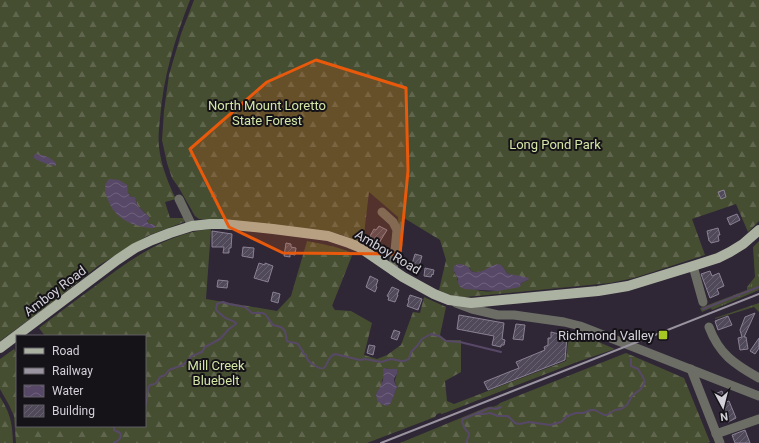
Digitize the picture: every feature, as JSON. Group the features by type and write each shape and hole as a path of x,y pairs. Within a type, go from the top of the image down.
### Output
{"main road":[{"name":"Amboy Road","path":"17,335 135,248 170,233 192,226 210,224 234,225 328,236 339,239 359,247 417,286 449,300 471,303 598,291 628,286 718,258 743,244 759,230"},
{"name":"Amboy Road","path":"0,348 16,336"}],"street":[{"path":"179,199 192,226"},
{"path":"382,212 394,222 397,230 393,271"},
{"path":"693,266 703,302"},
{"path":"504,299 505,311 510,315"},
{"path":"449,300 472,309 498,315 510,315 564,322 580,326 759,396"},
{"path":"709,327 718,346 737,364 759,378"},
{"path":"691,369 720,443"},
{"path":"716,434 759,419"}],"highlighted area":[{"path":"316,60 406,88 408,171 400,254 283,253 229,227 190,149 267,82"}],"green space":[{"path":"0,0 190,0 179,29 167,73 159,137 160,154 163,167 176,199 165,202 170,218 184,218 184,222 147,236 98,266 53,302 0,341","holes":["119,180 131,197 136,200 137,205 150,218 147,221 149,224 153,224 135,225"]},
{"name":"Long Pond Park","path":"194,0 759,0 759,221 748,232 736,204 692,219 705,255 634,278 610,283 459,297 439,290 446,260 440,240 404,218 402,249 399,247 398,217 369,192 363,243 339,234 272,225 199,219 195,216 172,178 162,140 169,75 181,34","holes":["502,266 508,274 528,280 521,283 521,285 505,289 483,291 477,290 457,280 454,272 470,268 471,271 479,272"]},
{"name":"Mill Creek Bluebelt","path":"211,229 206,299 277,311 291,296 307,241 336,247 353,253 332,306 335,310 351,311 372,323 364,355 377,359 387,355 401,345 413,312 420,313 424,297 446,307 440,335 446,340 461,340 461,372 445,381 447,401 454,404 566,361 569,332 587,337 615,349 442,414 437,414 435,417 367,443 16,443 14,416 0,389 0,359 14,349 16,352 16,427 146,427 146,335 44,335 39,328 134,258 163,242 179,236","holes":["385,368 397,369 395,380 397,387 391,402 376,394 382,385"]},
{"path":"759,241 759,290 712,310 711,308 702,312 700,308 747,290 747,287 755,277 753,247"},
{"path":"759,303 759,312 754,307 715,319 715,318"},
{"path":"626,353 684,378 710,442 400,443 485,408 497,406 500,403"},
{"path":"0,397 7,409 10,419 13,443 0,443"}],"water":[{"path":"36,154 49,158 56,163 56,166 34,158 34,155"},
{"path":"109,179 119,180 127,185 128,193 131,197 135,197 137,205 150,218 147,221 149,224 153,224 156,227 149,228 137,226 126,221 116,213 109,203 105,192 105,185"},
{"path":"458,264 466,266 471,271 480,272 499,264 508,274 529,278 521,283 520,287 498,291 464,289 459,285 454,270 454,266"},
{"path":"383,369 397,369 397,374 394,379 397,387 391,403 387,406 379,402 376,394 382,383"}],"building":[{"path":"724,190 726,197 721,199 718,192"},
{"path":"737,214 740,220 730,225 727,218"},
{"path":"379,226 387,230 379,243 370,236 374,229 376,230"},
{"path":"718,228 720,235 718,235 719,241 711,243 709,241 707,231"},
{"path":"212,231 232,234 229,253 223,253 224,247 212,247"},
{"path":"286,243 291,244 291,247 296,248 295,255 290,254 290,257 284,256"},
{"path":"243,247 254,248 253,258 242,256"},
{"path":"415,254 422,256 419,266 412,264"},
{"path":"259,263 265,265 265,263 273,266 268,282 254,278"},
{"path":"425,268 434,270 431,277 424,276"},
{"path":"710,271 712,276 719,273 724,286 717,289 719,294 710,298 701,274"},
{"path":"370,276 378,280 375,292 366,287"},
{"path":"218,280 228,281 227,288 217,287"},
{"path":"392,287 399,290 395,302 388,300 389,297 387,296"},
{"path":"273,292 280,294 278,303 271,301"},
{"path":"410,295 422,299 418,310 407,306"},
{"path":"755,313 744,337 746,337 748,349 740,350 738,338 742,337 740,330 745,317"},
{"path":"459,315 504,323 502,339 505,340 504,345 501,345 501,347 492,345 494,336 457,329"},
{"path":"728,316 732,325 718,330 715,321"},
{"path":"516,324 525,325 523,340 513,339"},
{"path":"394,330 400,332 397,340 391,338"},
{"path":"551,332 567,336 565,360 488,390 484,382 519,368 516,362 545,350 544,347 548,345 548,338 551,338"},
{"path":"759,338 759,348 755,354 750,351"},
{"path":"369,345 375,346 373,355 367,353"},
{"path":"722,391 726,402 729,401 736,418 728,422 715,394"},
{"path":"745,430 750,443 735,443 732,435"}],"waterway":[{"path":"703,309 759,287"},
{"path":"146,401 150,385 156,383 160,377 165,375 169,370 183,365 192,356 202,352 205,347 220,339 236,324 216,310 217,304 223,302 245,307 252,313 265,314 273,325 281,327 285,331 287,341 298,344 303,353 306,355 308,361 319,368 325,367 329,359 335,354 360,360 365,359 381,362 391,359 404,361 409,359 411,352 422,339 431,334 439,336 446,341 460,342 501,352"},
{"path":"476,414 490,413 498,416 508,416 515,423 519,424 529,422 550,425 561,422 567,416 591,410 607,415 627,405 632,396 641,389 645,382 638,369 631,366 631,359"},
{"path":"466,443 469,433 464,426 462,421 463,419 490,408 496,409 501,407"},
{"path":"114,427 114,430 121,435 119,440 114,443"}],"railway":[{"path":"381,443 759,294"}],"place":[{"name":"Richmond Valley","path":"663,335"}],"park label":[{"name":"North Mount Loretto State Forest","path":"267,112"}]}
